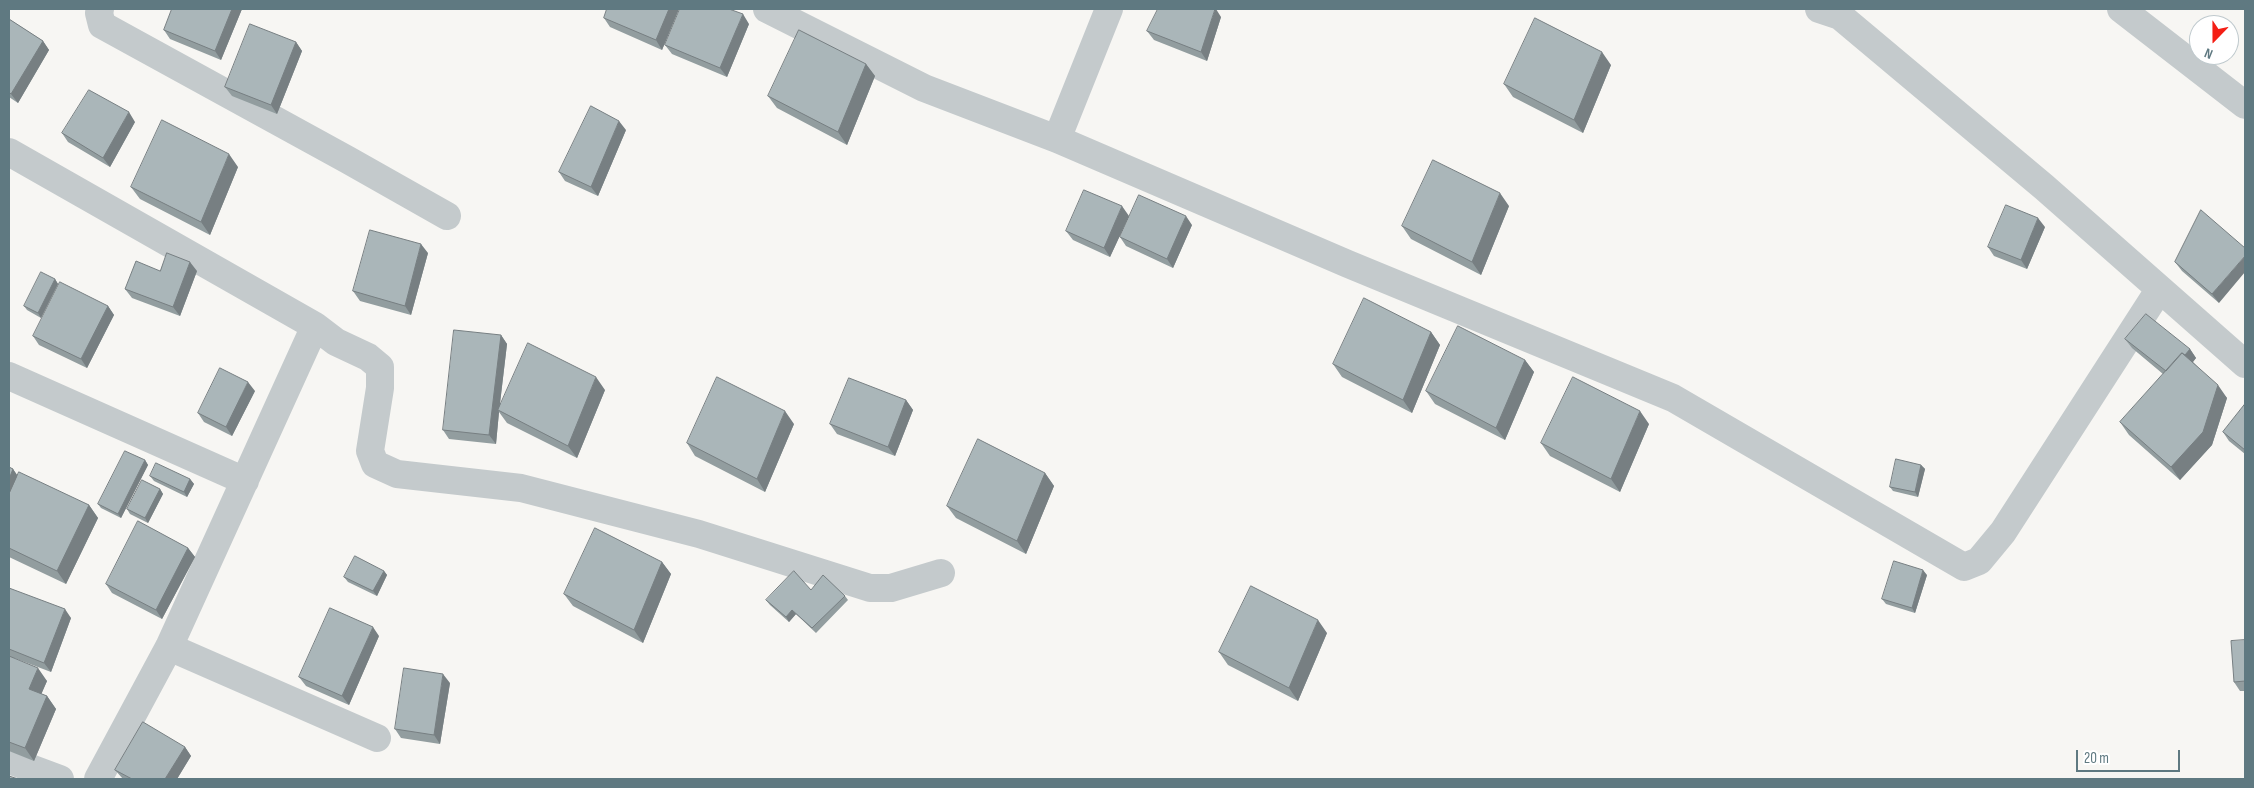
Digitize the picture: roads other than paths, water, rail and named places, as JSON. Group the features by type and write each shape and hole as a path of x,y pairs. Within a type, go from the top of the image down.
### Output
{"street":[{"path":"100,9 102,25 340,155 447,216"},
{"path":"766,9 924,88 1057,139 1348,264 1673,398 1964,567 1979,561 2003,532 2159,290"},
{"path":"1057,139 1109,9"},
{"path":"1819,9 1840,16 2044,187 2245,364"},
{"path":"2121,9 2245,105"},
{"path":"9,152 315,326 336,342 368,357 380,367 380,388 370,451 375,464 397,474 521,488 699,534 870,588 890,588 941,573"},
{"path":"98,779 169,647 315,326"},
{"path":"9,376 245,481"},
{"path":"169,647 378,738"},
{"path":"9,760 60,779"}]}
